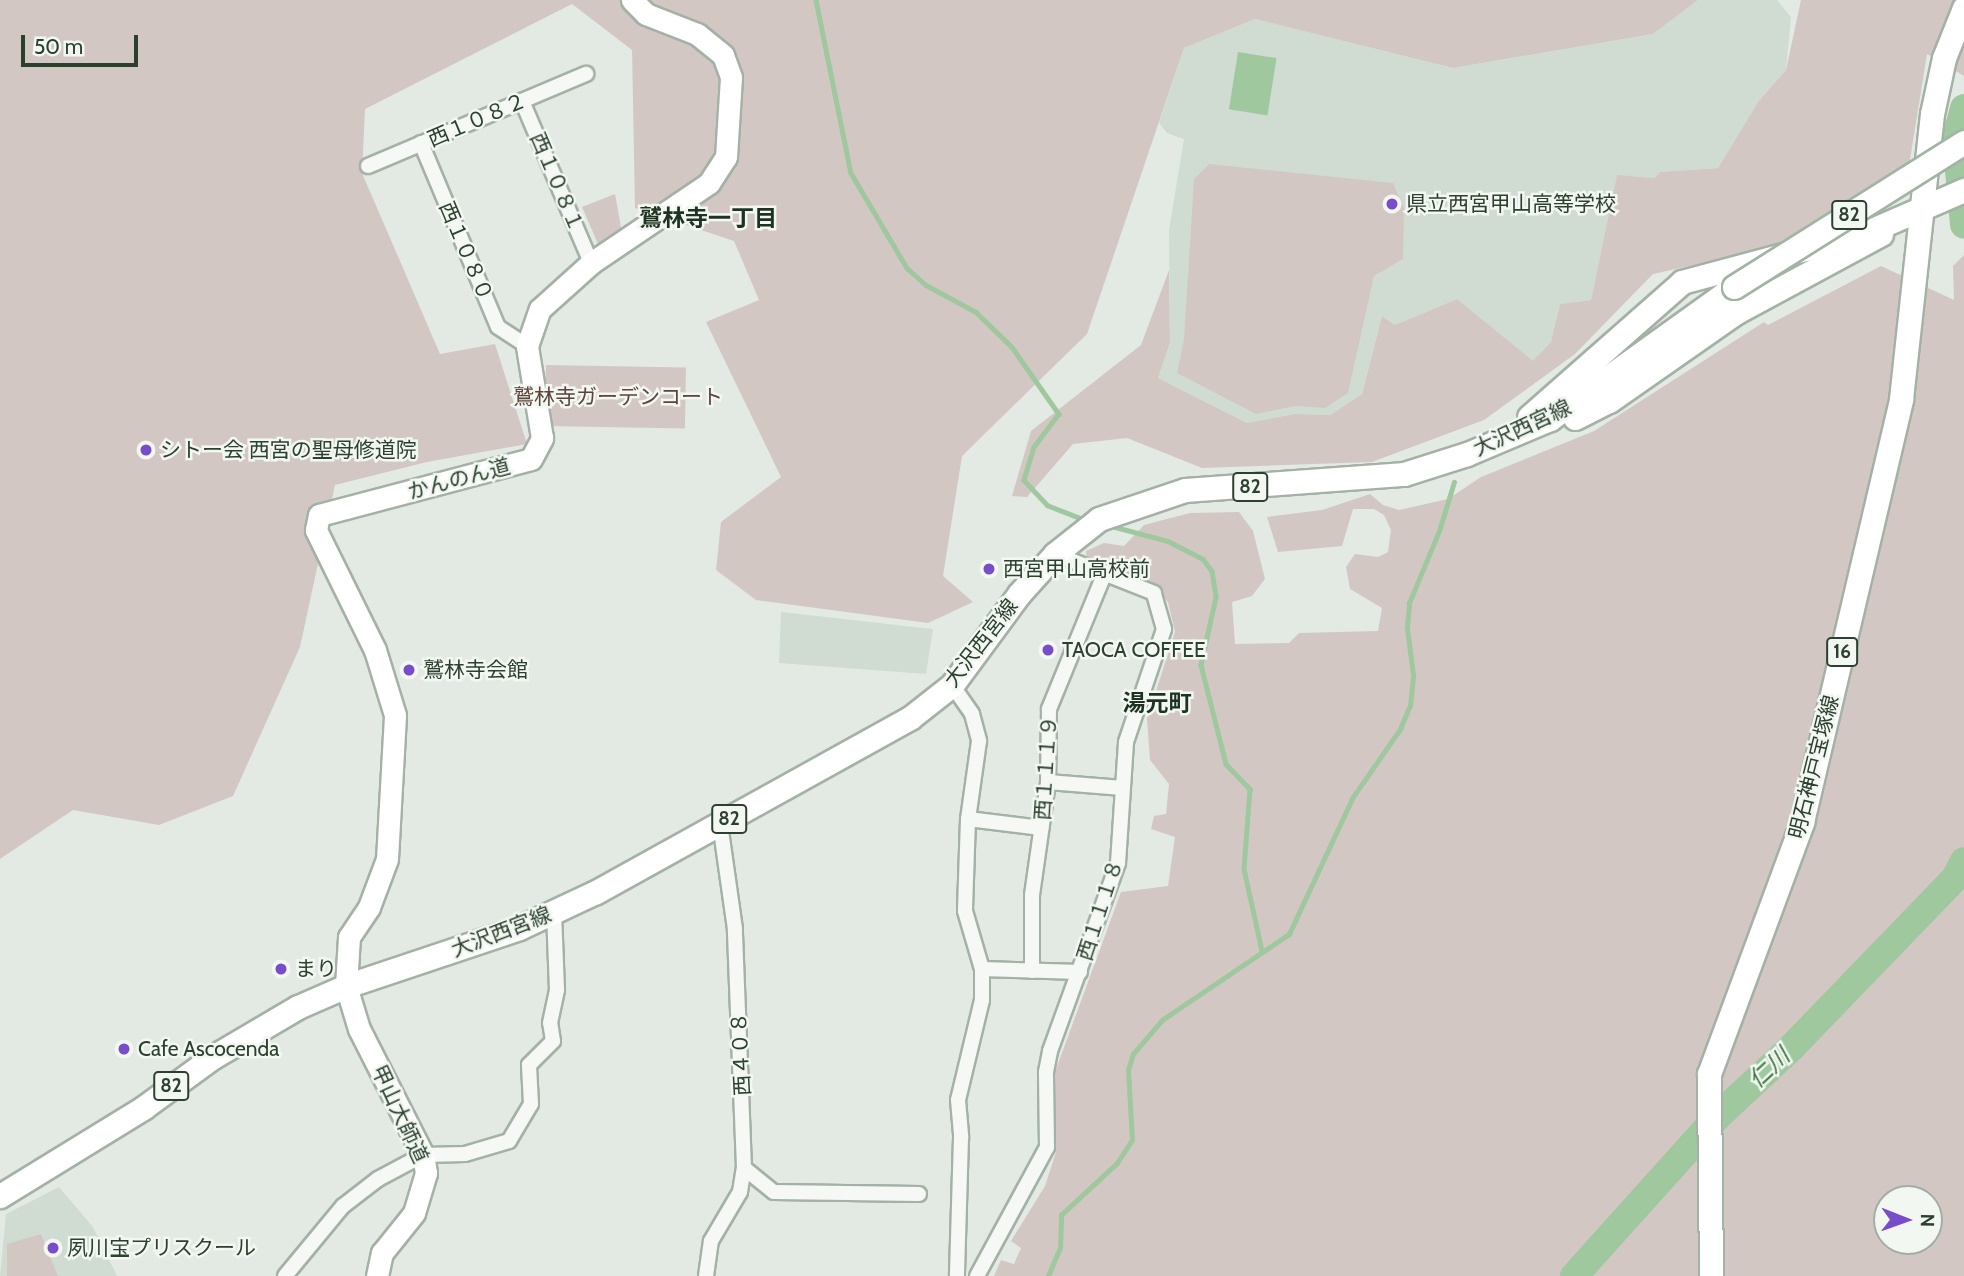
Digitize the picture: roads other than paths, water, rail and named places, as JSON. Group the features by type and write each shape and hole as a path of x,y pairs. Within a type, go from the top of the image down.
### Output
{"main road":[{"name":"明石神戸宝塚線","path":"1711,1276 1708,1083 1713,1056 1784,881 1802,822 1900,400 1931,204 1936,88 1964,8"},
{"name":"大沢西宮線","path":"0,1196 143,1108 213,1057 298,1007 346,986 519,928 554,912 910,718 952,685 1019,594 1055,554 1099,519 1185,490 1404,474 1466,454 1550,419 1734,287 1964,142"},
{"path":"1466,454 1537,412 1682,282 1865,233 1964,190"},
{"path":"1466,454 1542,435 1609,401 1735,313 1858,251 1931,204"}],"street":[{"name":"かんのん道","path":"346,986 348,937 369,907 387,859 395,715 374,650 316,530 319,515 531,459 541,438 527,346 540,309 591,263 709,183 726,157 731,77 723,55 697,34 646,14 632,0"},
{"name":"西１０８２","path":"368,166 586,74"},
{"name":"西１０８１","path":"522,101 591,263"},
{"name":"西１０８０","path":"421,143 498,327 527,346"},
{"name":"西１１１８","path":"977,1276 1047,1147 1046,1072 1118,863 1126,742 1164,629 1154,593 1055,554"},
{"name":"西１１１９","path":"1031,971 1032,895 1048,782 1049,709 1104,575"},
{"path":"952,685 972,714 979,741 968,819 965,911 982,969 982,1000 958,1100 961,1138 957,1276"},
{"path":"1048,782 1123,788"},
{"path":"968,819 1041,828"},
{"name":"西４０８","path":"706,1276 711,1241 740,1192 744,1168 735,929 720,823"},
{"path":"285,1276 343,1206 378,1179 423,1155 465,1154 509,1141 528,1114 529,1065 553,1041 550,1023 557,990 554,912"},
{"path":"982,969 1080,972"},
{"name":"甲山大師道","path":"346,986 359,1029 423,1155 426,1173 421,1195 382,1253 377,1276"},
{"path":"744,1168 774,1192 919,1194"}],"waterway":[{"path":"816,0 851,173 907,268 926,285 976,312 1012,347 1059,414 1034,447 1024,480 1047,505 1085,520"},
{"name":"仁川","path":"1964,108 1956,138 1964,225"},
{"path":"1048,1276 1060,1248 1061,1215 1117,1163 1132,1140 1128,1070 1133,1054 1162,1020 1289,934 1353,797 1400,729 1410,706 1413,675 1407,628 1409,603 1439,531 1454,482"},
{"path":"1108,525 1168,541 1203,559 1212,571 1216,597 1201,665 1226,764 1250,789 1244,869 1262,951"},
{"name":"仁川","path":"1574,1276 1717,1117 1791,1048 1955,878 1964,861"}],"place":[{"name":"県立西宮甲山高等学校","path":"1392,204"},
{"name":"シトー会 西宮の聖母修道院","path":"146,450"},
{"name":"西宮甲山高校前","path":"989,569"},
{"name":"TAOCA COFFEE","path":"1048,650"},
{"name":"鷲林寺会館","path":"409,670"},
{"name":"まり","path":"281,969"},
{"name":"Cafe Ascocenda","path":"124,1049"},
{"name":"夙川宝プリスクール","path":"53,1248"}],"district":[{"name":"鷲林寺一丁目","path":"708,218"},
{"name":"湯元町","path":"1157,703"}],"park label":[{"name":"鷲林寺ガーデンコート","path":"618,397"}]}
